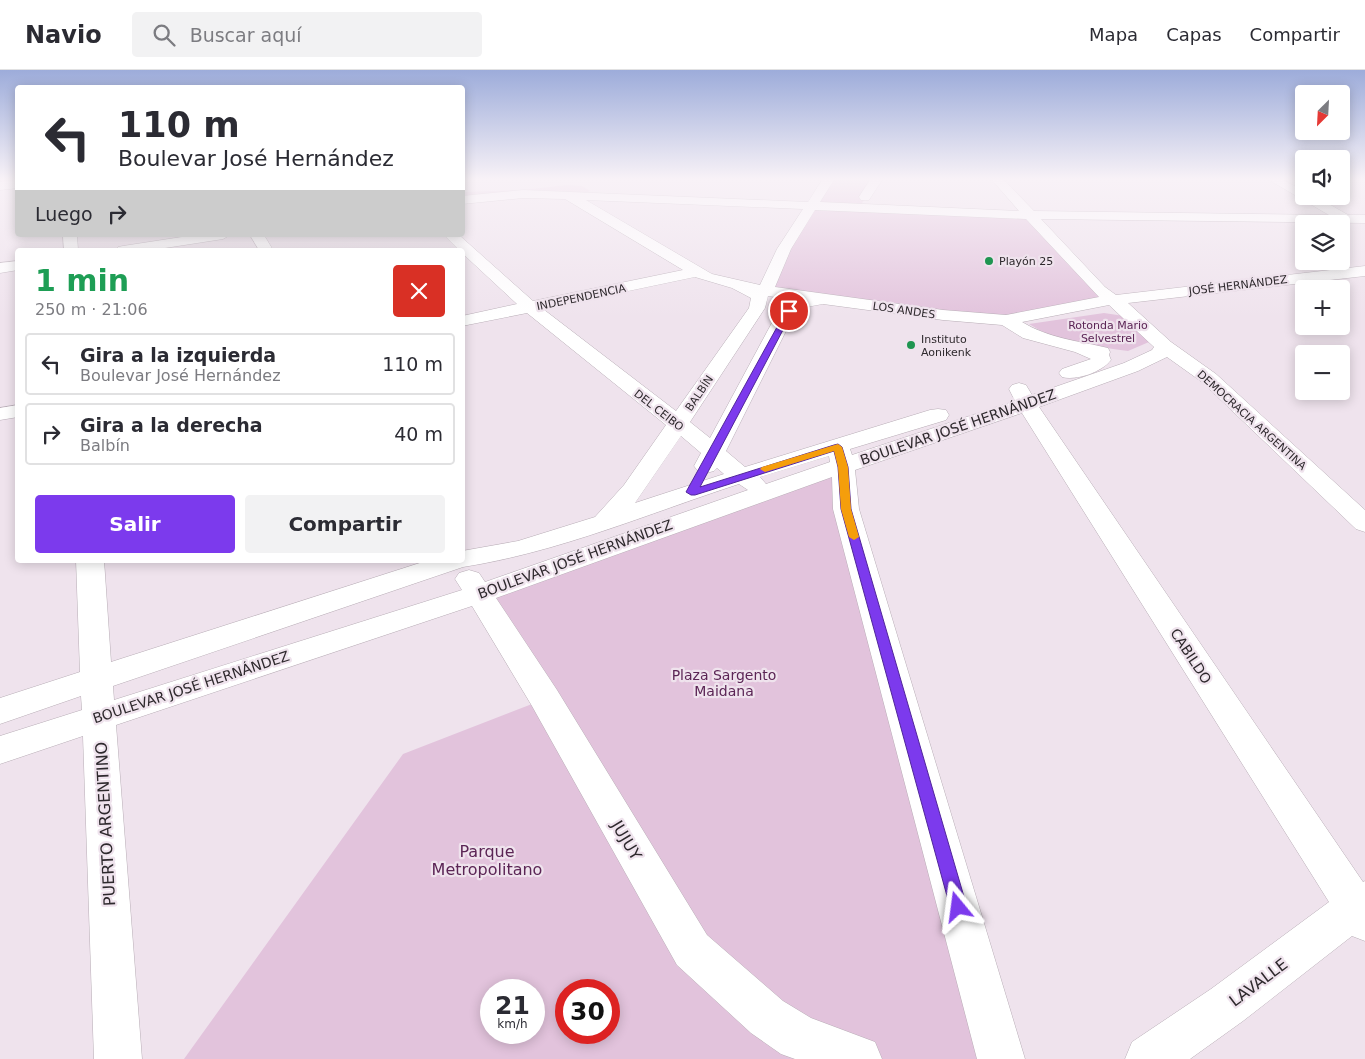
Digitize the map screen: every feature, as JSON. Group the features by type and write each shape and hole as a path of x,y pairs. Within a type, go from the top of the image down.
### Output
{"street":[{"name":"LOS ANDES","path":"634,226 684,265 707,277 779,299 826,299 920,312 1006,320 1112,300"},
{"name":"BALBÍN","path":"652,532 676,515 714,452 779,299 784,249 798,226"},
{"path":"1040,226 1098,290 1125,309 1155,353"},
{"path":"136,248 210,237"},
{"path":"258,237 265,248"},
{"name":"DEL CEIBO","path":"453,237 530,308 753,484 797,482"},
{"path":"0,268 15,266"},
{"name":"JOSÉ HERNÁNDEZ","path":"1112,300 1365,271"},
{"name":"INDEPENDENCIA","path":"465,320 698,272"},
{"name":"BALBÍN","path":"603,523 627,497 677,424 779,299"},
{"path":"1006,320 1029,334 1082,348 1155,353"},
{"name":"BOULEVAR JOSÉ HERNÁNDEZ","path":"1023,397 1101,360 1100,356 1082,348"},
{"name":"DEMOCRACIA ARGENTINA","path":"1155,353 1209,378 1365,524"},
{"name":"BOULEVAR JOSÉ HERNÁNDEZ","path":"465,559 500,554 603,523 742,476 840,457 1023,397 1131,367 1155,353"},
{"name":"CABILDO","path":"1023,397 1362,910"},
{"path":"0,414 15,412"},
{"path":"840,457 846,509 1001,1059"},
{"name":"BOULEVAR JOSÉ HERNÁNDEZ","path":"0,750 479,594 797,482 840,457"},
{"name":"PUERTO ARGENTINO","path":"90,563 118,1059"},
{"path":"0,711 446,563"},
{"name":"JUJUY","path":"457,563 479,594 545,699 692,950 767,1017 798,1036 858,1059"},
{"name":"LAVALLE","path":"1149,1059 1362,910"}],"green space":[{"path":"800,226 1041,226 1112,300 1006,320 765,291"},
{"name":"Rotonda Mario Selvestrel","path":"1104,313 1124,316 1149,342 1128,351 1113,349 1083,344 1046,334 1029,324"},
{"path":"843,467 1001,1059 184,1059 403,754 545,699 479,594"}],"slow traffic":[{"path":"765,469 838,447 843,467 846,509 854,537"}],"place":[{"name":"Playón 25","path":"989,261"},
{"name":"Instituto Aonikenk","path":"911,345"}],"route":[{"path":"789,311 784,317 714,452 691,492 838,447 843,467 846,509 958,907"}],"park label":[{"name":"Plaza Sargento Maidana","path":"724,684"},
{"name":"Parque Metropolitano","path":"487,860"}]}
